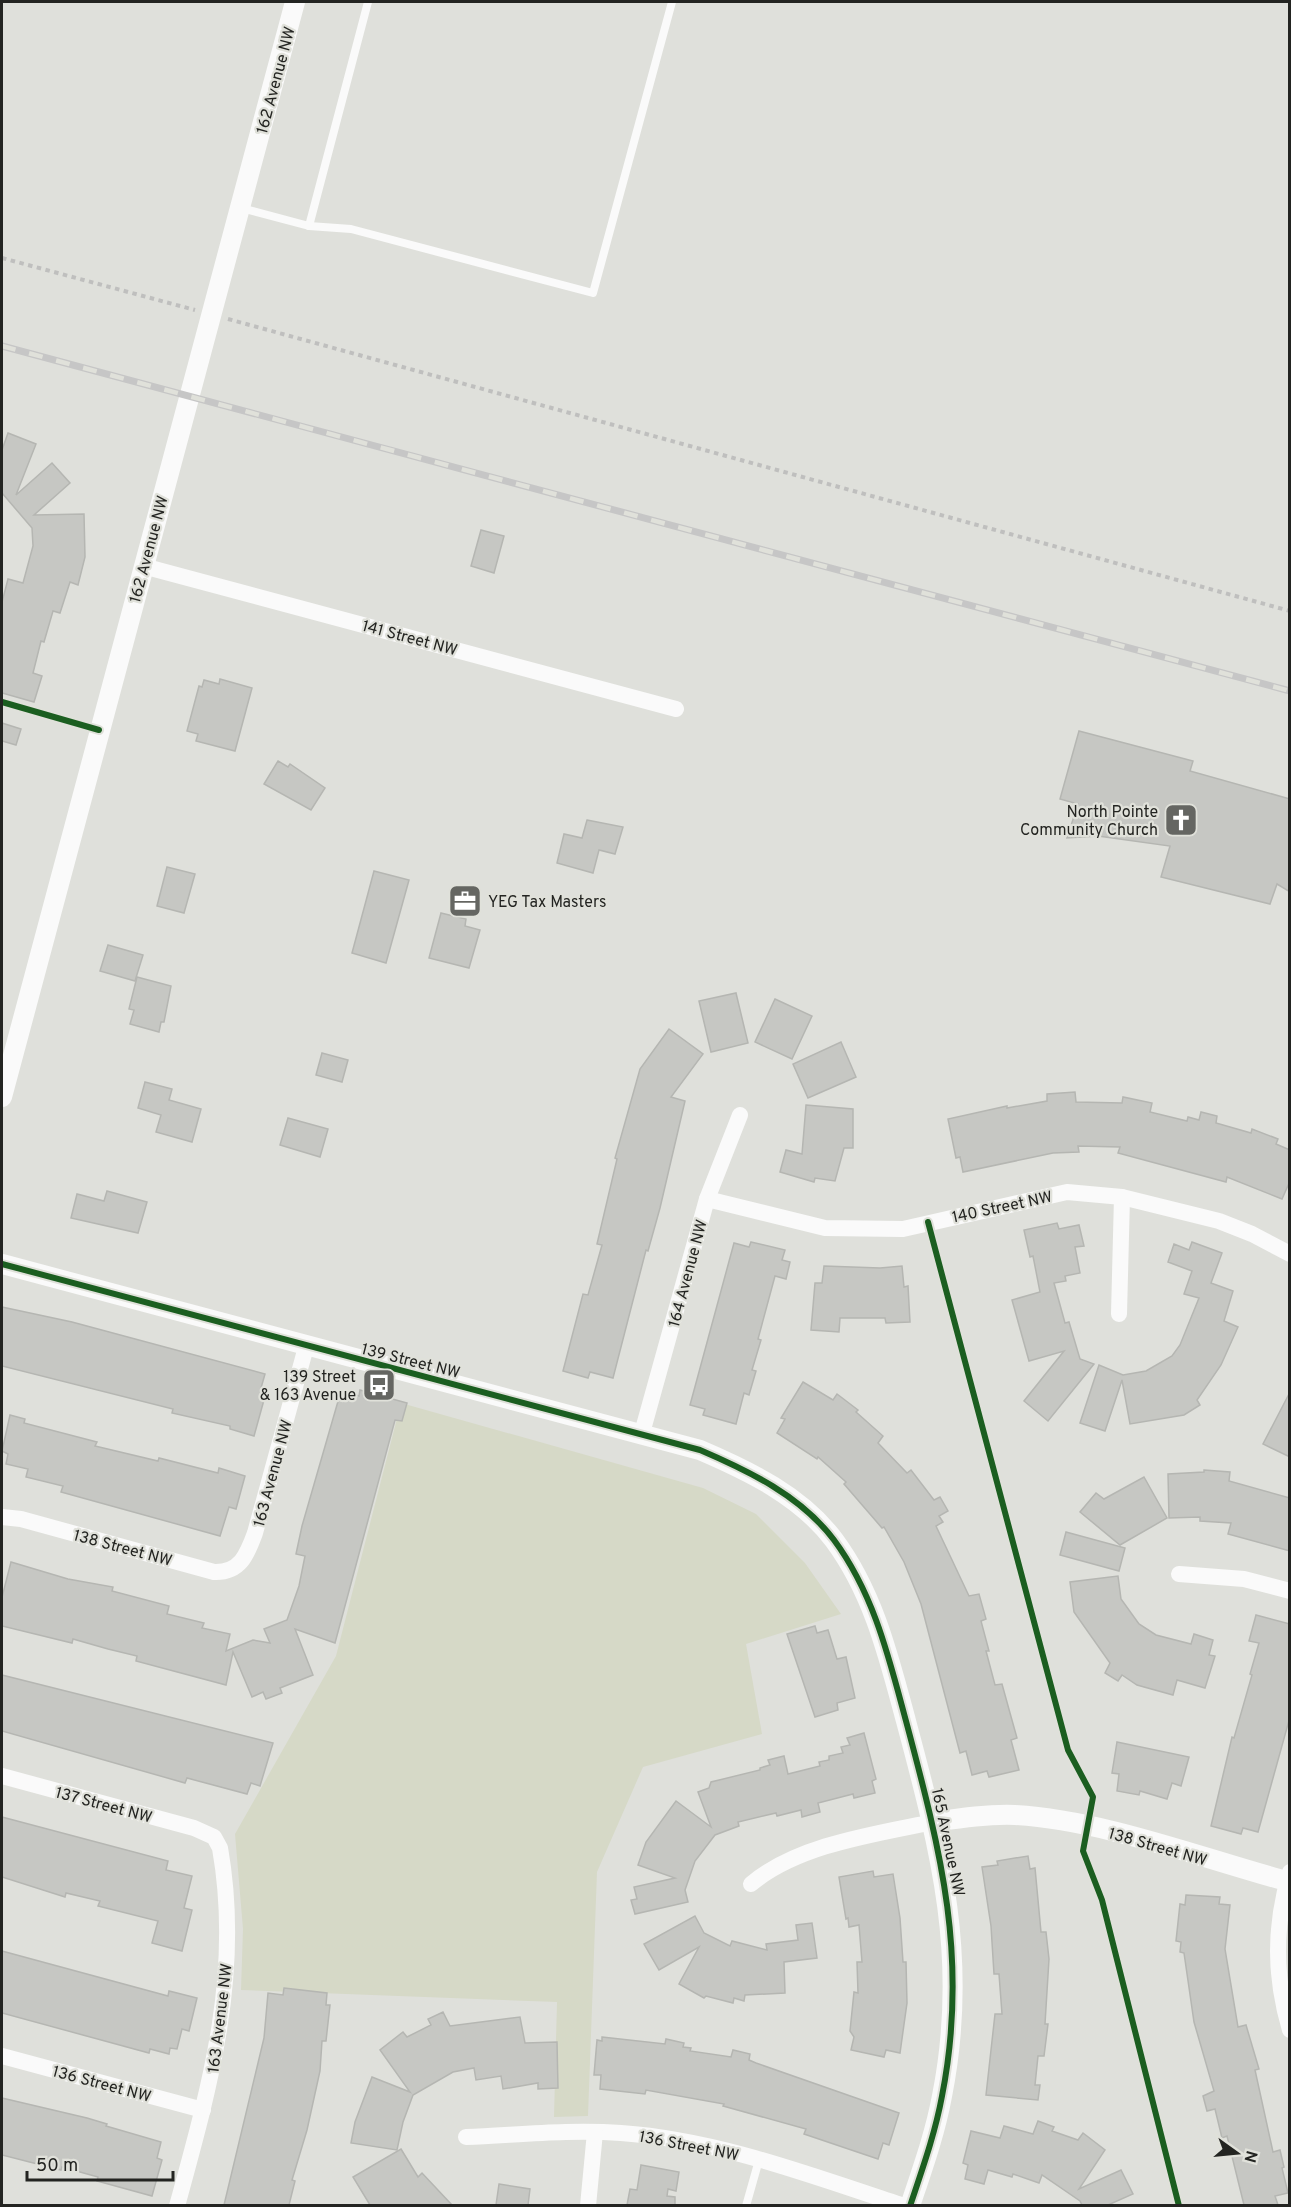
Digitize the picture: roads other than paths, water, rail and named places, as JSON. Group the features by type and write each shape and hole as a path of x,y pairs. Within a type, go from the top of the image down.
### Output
{"street":[{"name":"162 Avenue NW","path":"2,1097 295,2"},
{"name":"141 Street NW","path":"143,567 676,708"},
{"name":"164 Avenue NW","path":"642,1433 707,1199 740,1115"},
{"name":"140 Street NW","path":"707,1199 825,1228 903,1229 1067,1192 1122,1197 1219,1221 1252,1234 1290,1254"},
{"path":"1119,1314 1122,1197"},
{"name":"139 Street NW","path":"2,1264 306,1347 700,1450 741,1468 775,1487 802,1509"},
{"name":"163 Avenue NW","path":"242,1562 255,1533 306,1347"},
{"name":"165 Avenue NW","path":"802,1509 833,1539 867,1596 883,1636 933,1822 950,1908 953,2018 942,2098 910,2205"},
{"name":"138 Street NW","path":"2,1516 21,1519 214,1572 227,1572 242,1562"},
{"path":"1179,1574 1244,1579 1290,1591"},
{"name":"137 Street NW","path":"2,1776 205,1832"},
{"name":"138 Street NW","path":"751,1884 767,1870 794,1856 933,1822 999,1815 1052,1820 1101,1830 1289,1879"},
{"name":"163 Avenue NW","path":"177,2205 203,2110 221,2024 228,1932 220,1848 214,1837 205,1832"},
{"path":"1289,1879 1278,1922 1277,1949 1281,1997 1290,2030"},
{"name":"136 Street NW","path":"2,2056 203,2110"},
{"path":"588,2205 595,2132"},
{"name":"136 Street NW","path":"466,2137 595,2132 689,2141 904,2205"}],"lane":[{"path":"309,226 368,2"},
{"path":"241,208 309,226 351,229 593,293 672,2"},
{"path":"746,2205 759,2160"}],"railway":[{"path":"2,346 1290,691"}],"place":[{"name":"North Pointe Community Church","path":"1181,820"},
{"name":"YEG Tax Masters","path":"465,901"},
{"name":"139 Street & 163 Avenue","path":"379,1385"}]}
